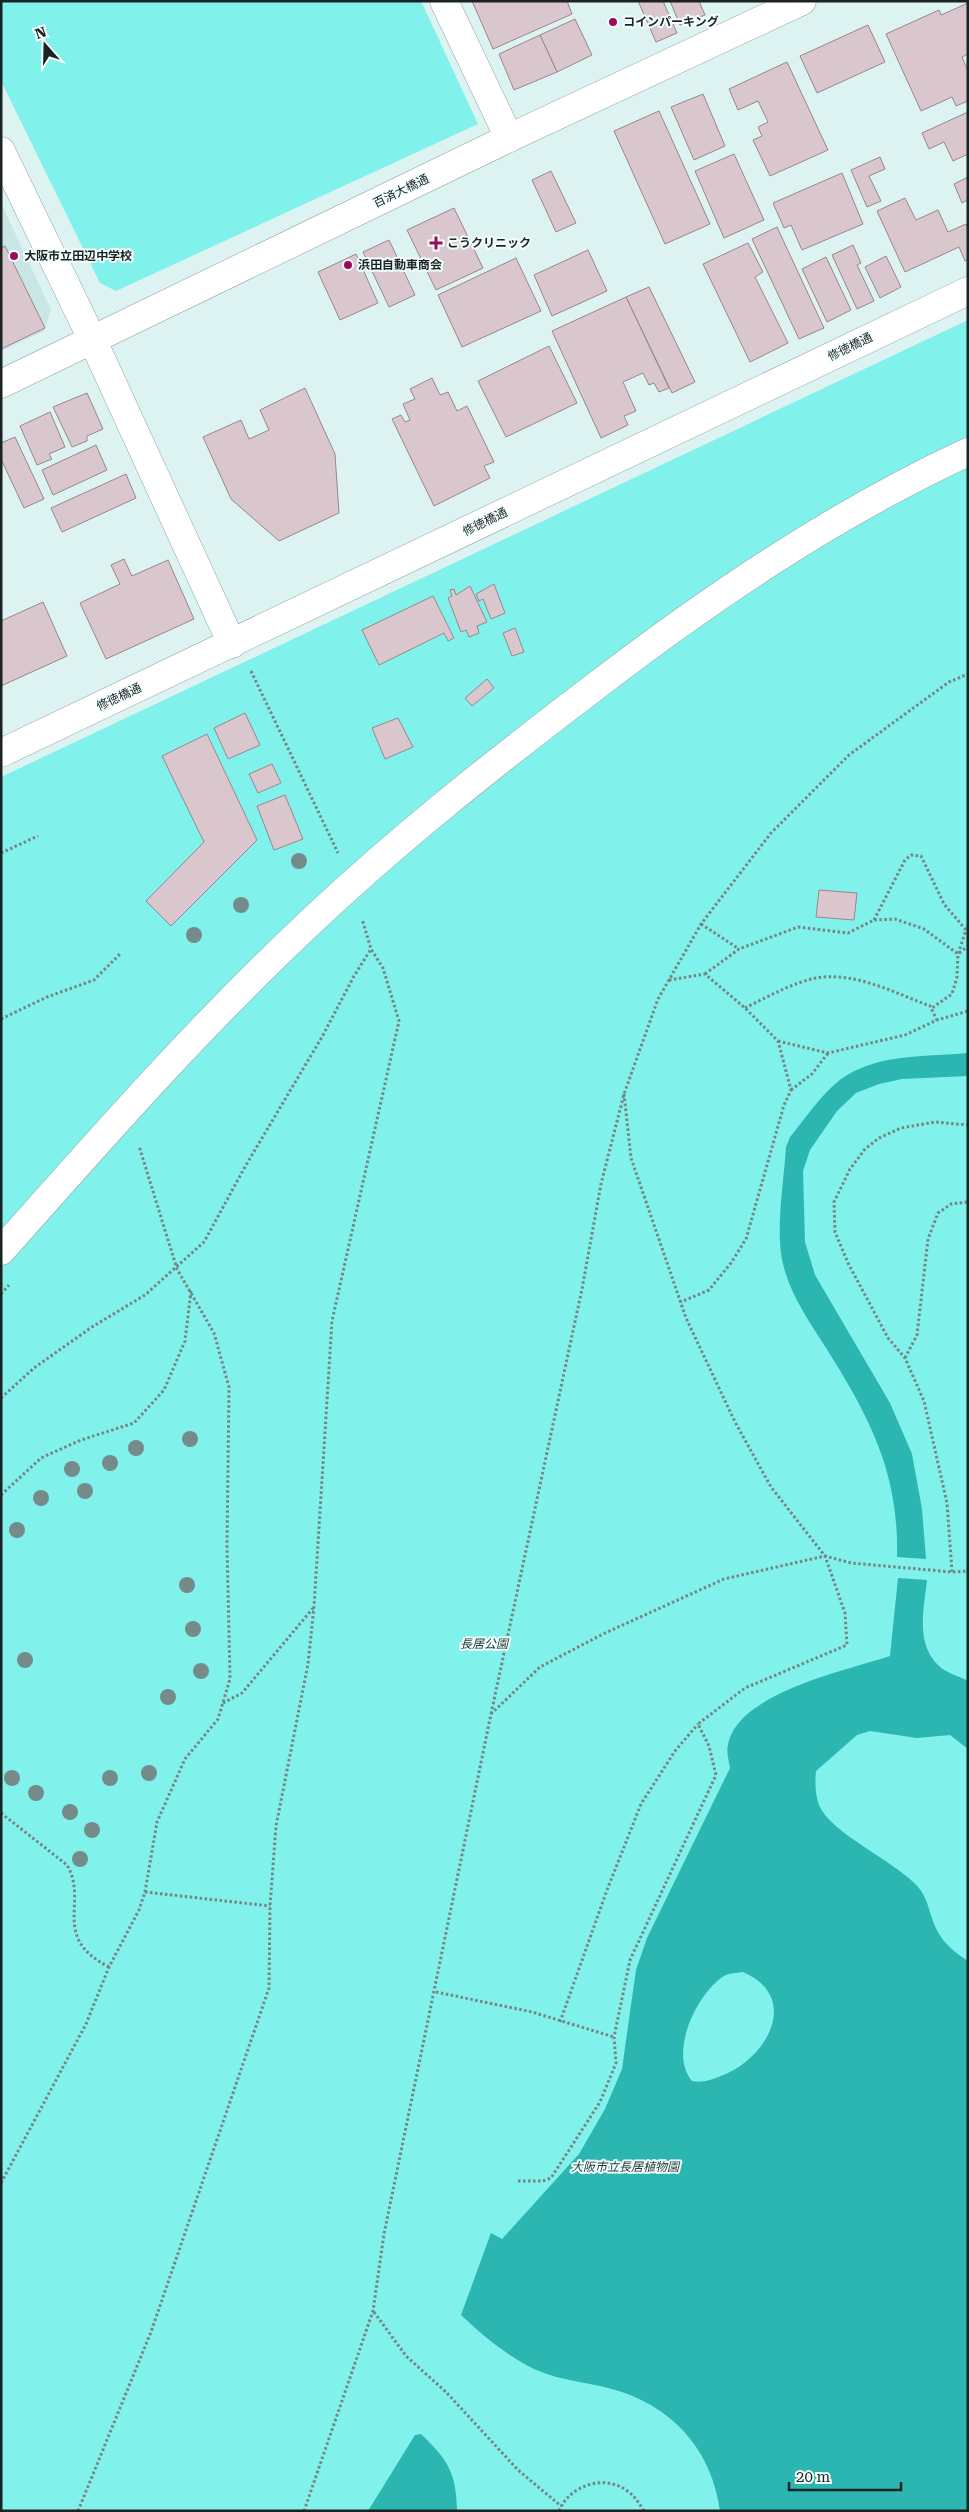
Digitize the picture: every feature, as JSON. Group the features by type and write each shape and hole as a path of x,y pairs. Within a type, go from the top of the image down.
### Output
{"street":[{"path":"444,1 509,138"},
{"name":"百済大橋通","path":"1,384 509,138 802,1"},
{"path":"1,151 93,341 232,644"},
{"name":"修徳橋通","path":"1,753 968,291"},
{"path":"1,1251 120,1117 239,992 356,879 463,787 674,627 845,515 968,452"}],"path":[{"path":"249,667 338,853"},
{"path":"304,2511 373,2312 384,2234 436,1992 491,1714 582,1290 600,1184 624,1094 658,999 701,924 771,833 849,755 949,682 968,674"},
{"path":"1,853 38,836"},
{"path":"874,920 905,860 912,855 921,856 944,904 966,930 958,954 957,977 952,994 932,1008"},
{"path":"78,2511 151,2332 269,1988 270,1906 276,1826 308,1664 314,1607 332,1321 399,1021 383,968 371,949 360,914 354,920"},
{"path":"668,980 705,974 739,949 798,927 848,933 874,920 895,919 924,929 958,954"},
{"path":"701,924 739,949"},
{"path":"958,954 968,946"},
{"path":"1,1398 34,1368 92,1328 145,1295 177,1269 204,1242 246,1165 322,1037 354,976 371,949"},
{"path":"1,1020 48,997 94,980 120,953"},
{"path":"705,974 746,1008 778,1040 828,1053 905,1035 937,1020 968,1011"},
{"path":"746,1008 772,994 815,978 839,977 868,984 930,1006 937,1020"},
{"path":"778,1040 791,1090"},
{"path":"681,1302 709,1290 731,1263 746,1239 784,1105 791,1090 812,1074 828,1053"},
{"path":"560,2022 607,1890 641,1804 676,1751 698,1724 744,1688 847,1645 845,1614 825,1556 771,1487 735,1422 681,1302 631,1158 624,1094"},
{"path":"952,1572 946,1503 924,1401 905,1358 888,1338 848,1264 835,1232 834,1202 850,1169 865,1149 879,1138 901,1128 935,1122 968,1125"},
{"path":"1,2183 86,2024 109,1967 139,1910 145,1892 157,1822 186,1759 218,1719 230,1679 227,1545 229,1387 214,1333 177,1269 138,1143 131,1150"},
{"path":"905,1358 917,1335 928,1239 938,1213 950,1204 968,1202"},
{"path":"1,1294 11,1282"},
{"path":"1,1495 41,1458 81,1440 134,1423 164,1390 185,1341 191,1291"},
{"path":"491,1714 540,1667 603,1634 724,1579 825,1556 851,1563 952,1572 968,1571"},
{"path":"222,1704 242,1693 314,1607"},
{"path":"518,2182 543,2181 551,2178 600,2102 616,2063 614,2037 630,1960 716,1775 709,1746 698,1724"},
{"path":"1,1813 67,1866 73,1876 73,1918 82,1948 94,1960 109,1967"},
{"path":"145,1892 270,1906"},
{"path":"436,1992 532,2012 614,2037"},
{"path":"373,2312 406,2356 446,2392 518,2470 561,2506"},
{"path":"559,2511 571,2494 583,2486 597,2483 612,2484 625,2489 636,2499 644,2511"}],"shaded area":[{"name":"大阪市立田辺中学校","path":"1,203 51,310 44,331 1,351"},
{"path":"968,1053 968,1076 902,1079 879,1084 856,1093 837,1111 810,1150 803,1171 805,1242 815,1275 890,1403 912,1454 922,1509 926,1559 897,1557 893,1500 879,1449 857,1401 796,1299 783,1264 780,1222 786,1147 790,1137 817,1103 835,1084 849,1074 864,1067 898,1058"},
{"path":"898,1578 927,1580 923,1614 924,1637 931,1657 939,1666 949,1673 968,1681 968,1749 950,1735 917,1738 870,1731 857,1735 816,1771 816,1788 819,1805 825,1815 836,1826 908,1877 918,1887 925,1897 935,1927 941,1937 951,1948 968,1961 968,2511 720,2511 716,2490 700,2453 689,2437 659,2410 642,2400 622,2392 555,2377 534,2369 495,2345 461,2315 491,2233 502,2239 579,2154 605,2109 622,2069 636,1970 647,1938 730,1768 727,1748 736,1727 751,1711 771,1698 821,1677 890,1656","holes":["743,1972 761,1983 771,1996 774,2011 771,2027 764,2042 752,2056 738,2067 710,2080 692,2081 685,2069 683,2055 684,2040 689,2024 704,1996 714,1984 724,1976 731,1974"]},
{"path":"421,2434 438,2452 449,2468 455,2486 457,2511 368,2511 415,2435"}],"green space":[{"path":"1,1 421,1 478,124 116,291 100,283 1,81"},
{"name":"長居公園","path":"968,320 968,2511 1,2511 1,777"}],"building":[{"path":"472,1 567,1 572,14 493,49"},
{"path":"638,1 663,1 677,33 656,42"},
{"path":"670,1 699,1 705,15 680,25"},
{"path":"968,3 968,54 962,57 968,71 968,101 956,106 952,97 921,111 886,34 939,10 941,15"},
{"path":"575,19 592,55 557,72 540,35"},
{"path":"868,25 885,62 817,93 800,56"},
{"path":"540,35 557,72 514,90 499,54"},
{"path":"787,62 828,150 770,176 753,140 762,136 758,127 768,122 758,101 738,110 729,89"},
{"path":"703,94 725,146 694,160 671,107"},
{"path":"659,111 710,224 665,244 614,131"},
{"path":"968,112 968,154 953,161 944,142 929,149 922,133"},
{"path":"734,154 764,220 724,238 695,171"},
{"path":"880,157 885,169 869,176 881,201 867,207 851,170"},
{"path":"551,171 576,223 556,232 532,180"},
{"path":"842,173 863,224 802,250 791,225 784,228 773,203"},
{"path":"968,177 968,200 962,203 954,184"},
{"path":"905,198 916,220 938,210 948,232 966,224 968,229 968,260 965,261 959,247 905,272 877,211"},
{"path":"454,208 483,268 436,290 407,230"},
{"path":"777,227 824,328 799,339 752,239"},
{"path":"389,240 415,295 389,307 363,252"},
{"path":"748,243 763,272 755,277 788,343 750,362 703,264"},
{"path":"853,245 861,263 857,265 874,301 857,309 832,255"},
{"path":"5,246 45,328 1,349 1,248"},
{"path":"588,250 607,291 552,316 534,275"},
{"path":"356,254 378,303 340,320 318,272"},
{"path":"886,256 901,287 880,298 865,267"},
{"path":"826,257 851,310 827,322 802,269"},
{"path":"516,258 541,311 462,347 438,295"},
{"path":"649,287 695,382 672,393 626,297"},
{"path":"626,297 669,388 659,392 654,383 649,385 643,373 623,382 636,411 624,416 628,425 601,438 552,331"},
{"path":"549,346 577,403 506,437 478,381"},
{"path":"432,378 440,395 448,392 457,411 467,406 494,462 484,466 490,478 434,506 392,419 401,415 405,422 410,420 403,404 415,399 410,389"},
{"path":"305,388 335,454 339,513 279,541 231,499 203,437 241,420 249,439 269,430 260,410"},
{"path":"87,393 103,429 87,436 87,441 72,447 53,407"},
{"path":"50,412 65,447 49,454 52,459 37,465 20,426"},
{"path":"15,437 44,499 24,508 1,459 1,443"},
{"path":"96,445 107,470 53,495 42,470"},
{"path":"126,474 136,498 62,532 51,508"},
{"path":"124,559 132,576 168,560 194,619 106,659 80,603 120,584 111,565"},
{"path":"494,584 505,613 491,619 483,599 479,601 476,594"},
{"path":"470,586 487,622 477,626 479,633 469,637 466,630 461,632 448,598 452,596 450,590 454,589 456,595"},
{"path":"433,596 454,638 448,641 444,633 379,665 362,630"},
{"path":"43,602 67,656 1,686 1,621"},
{"path":"515,628 524,652 512,656 503,633"},
{"path":"487,679 494,688 472,706 465,698"},
{"path":"245,713 260,745 228,759 214,728"},
{"path":"398,718 413,747 385,759 372,728"},
{"path":"207,734 257,840 171,926 146,901 204,842 162,756"},
{"path":"272,764 281,783 258,793 249,774"},
{"path":"285,795 303,839 274,850 257,806"},
{"path":"819,890 857,893 854,920 816,917"}],"place":[{"name":"コインパーキング","path":"613,22"},
{"name":"こうクリニック","path":"436,243"},
{"name":"大阪市立田辺中学校","path":"14,256"},
{"name":"浜田自動車商会","path":"348,265"}],"park label":[{"name":"大阪市立長居植物園","path":"625,2167"}]}
